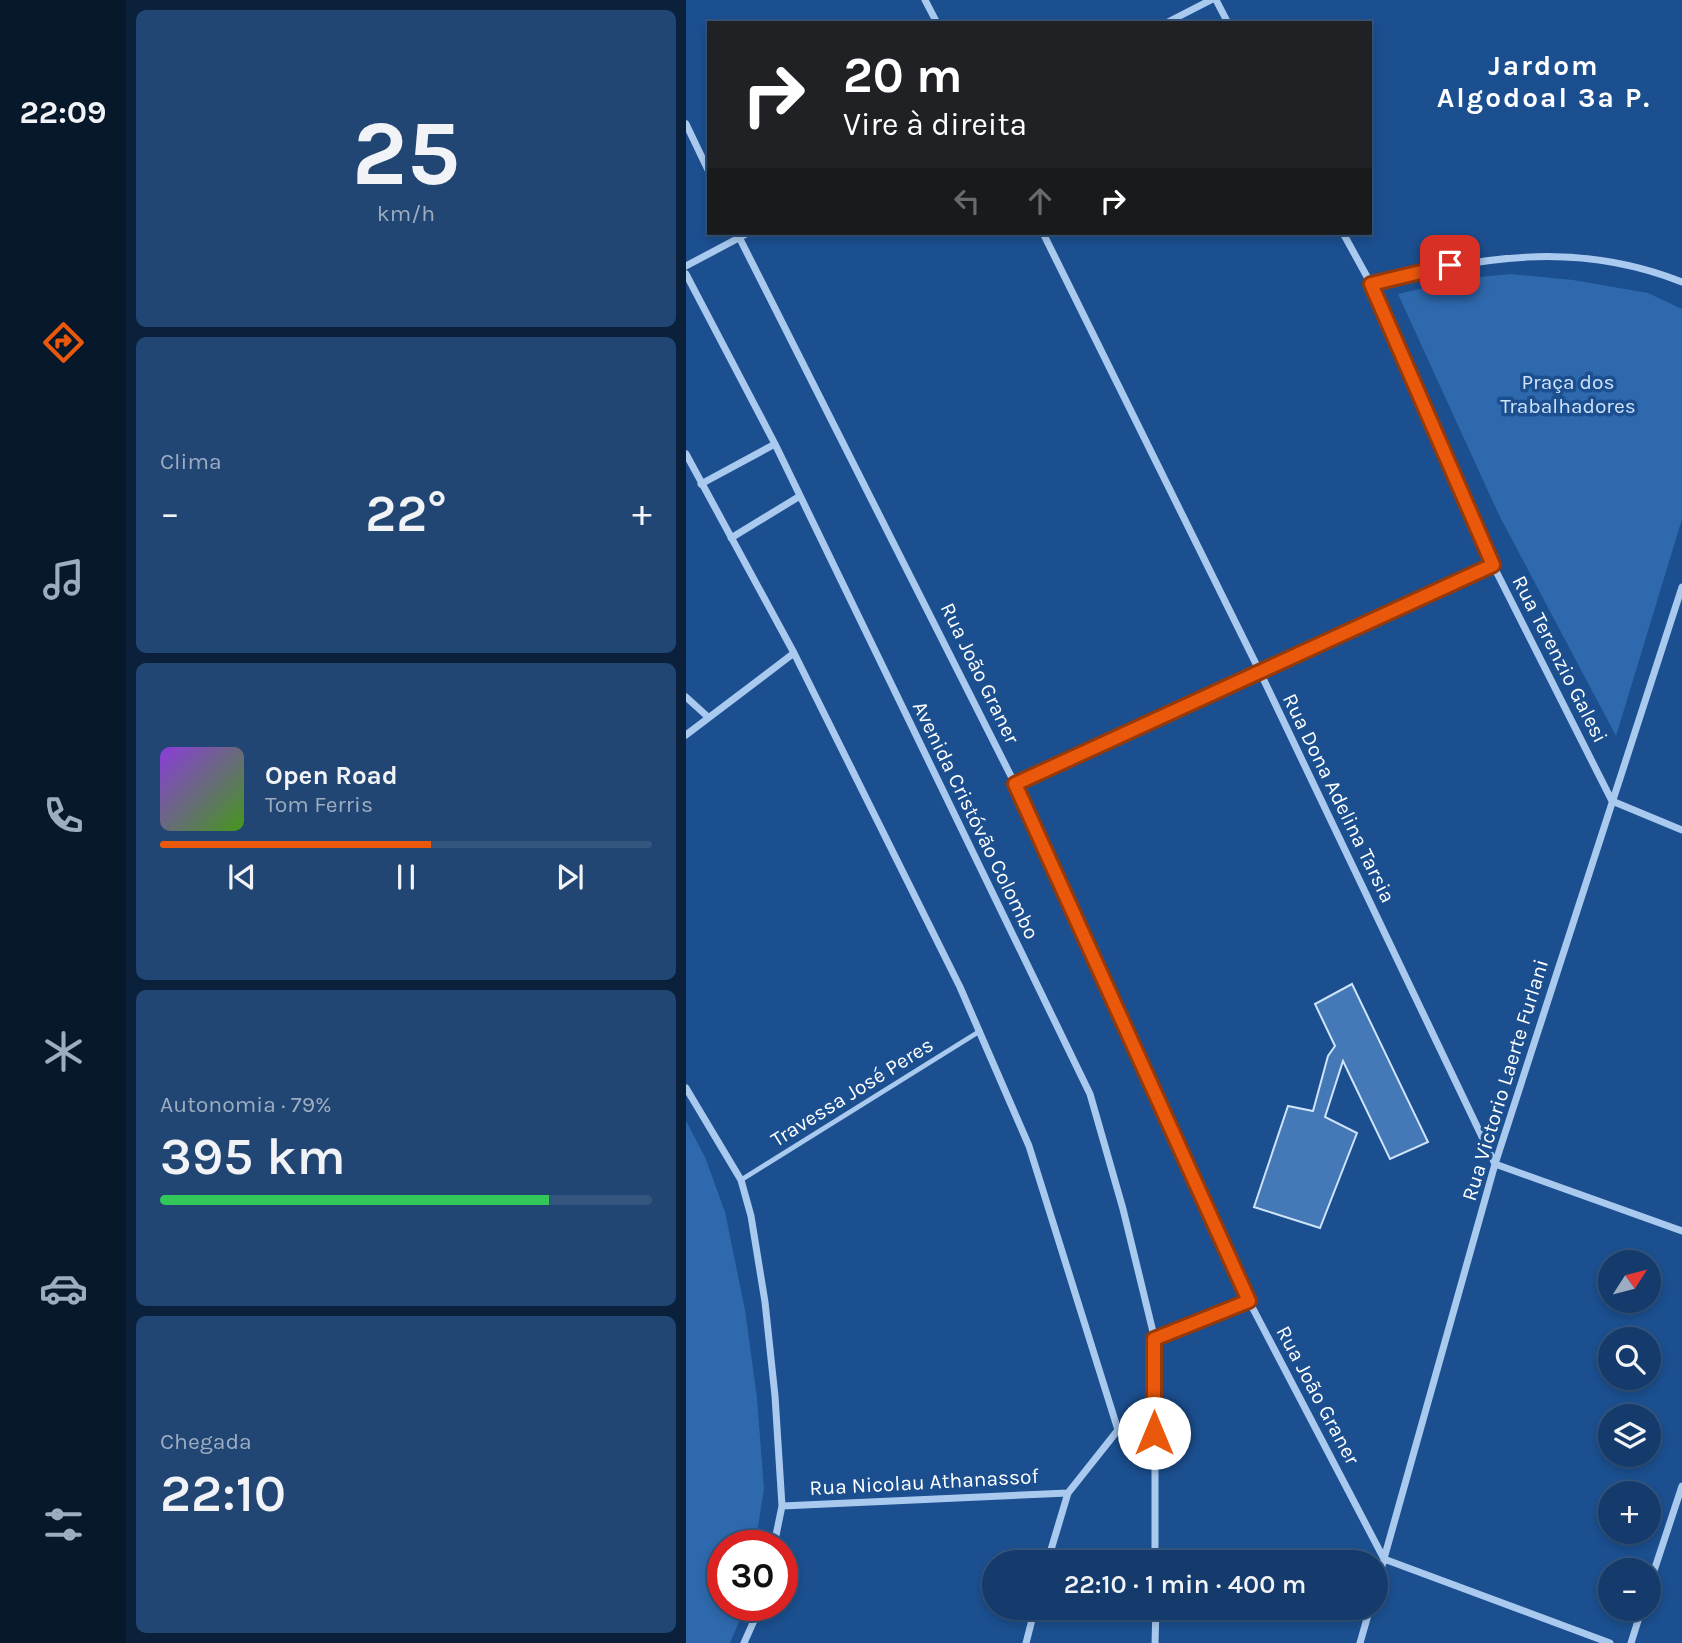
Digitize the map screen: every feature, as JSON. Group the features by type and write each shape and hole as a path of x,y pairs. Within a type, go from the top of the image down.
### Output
{"street":[{"path":"925,0 936,21"},
{"path":"1170,21 1214,0 1227,21"},
{"path":"686,124 707,168"},
{"path":"686,266 738,235"},
{"name":"Rua João Graner","path":"738,235 1015,784 1249,1301 1379,1550"},
{"name":"Rua Dona Adelina Tarsia","path":"1044,235 1260,672 1496,1164"},
{"name":"Rua Terenzio Galesi","path":"1344,235 1371,284 1493,565 1612,801"},
{"path":"1371,284 1450,265 1503,257 1559,255 1653,271 1682,282"},
{"name":"Avenida Cristóvão Colombo","path":"686,274 775,444 1090,1094 1123,1209 1154,1339 1156,1550"},
{"path":"701,484 775,444"},
{"path":"686,454 794,653 980,1031 1028,1146 1118,1430"},
{"path":"731,538 800,496"},
{"path":"1015,784 1493,565"},
{"name":"Rua Victorio Laerte Furlani","path":"1387,1550 1496,1164 1682,587"},
{"path":"686,735 794,653"},
{"path":"686,697 708,717"},
{"path":"1612,801 1682,830"},
{"path":"686,1088 741,1180 751,1216 765,1302 775,1396 782,1506 777,1530"},
{"path":"1496,1164 1682,1231"},
{"path":"1154,1339 1249,1301"},
{"path":"1051,1550 1068,1493 1118,1430 1154,1407"},
{"path":"1658,1558 1682,1486"},
{"name":"Rua Nicolau Athanassof","path":"782,1506 1068,1493"},
{"path":"1388,1560 1610,1643"},
{"path":"1026,1643 1032,1620"},
{"path":"1155,1643 1156,1620"},
{"path":"1360,1643 1367,1620"},
{"path":"744,1643 754,1621"},
{"path":"1631,1643 1638,1621"}],"lane":[{"name":"Travessa José Peres","path":"741,1180 980,1031"}],"green space":[{"name":"Praça dos Trabalhadores","path":"1511,274 1573,280 1648,293 1682,309 1682,519 1616,736 1499,515 1398,294 1467,278"},
{"path":"686,1121 705,1157 725,1212 745,1310 757,1398 764,1489 757,1530 707,1530 707,1621 739,1621 730,1643 686,1643"}],"building":[{"path":"1352,984 1428,1142 1390,1159 1343,1061 1325,1117 1357,1133 1320,1228 1254,1207 1288,1106 1313,1111 1328,1056 1335,1046 1315,1004"}],"district":[{"name":"Jardom Algodoal 3ª P.","path":"1544,81"}],"route":[{"path":"1154,1433 1154,1339 1249,1301 1015,784 1493,565 1371,284 1450,265"}]}
